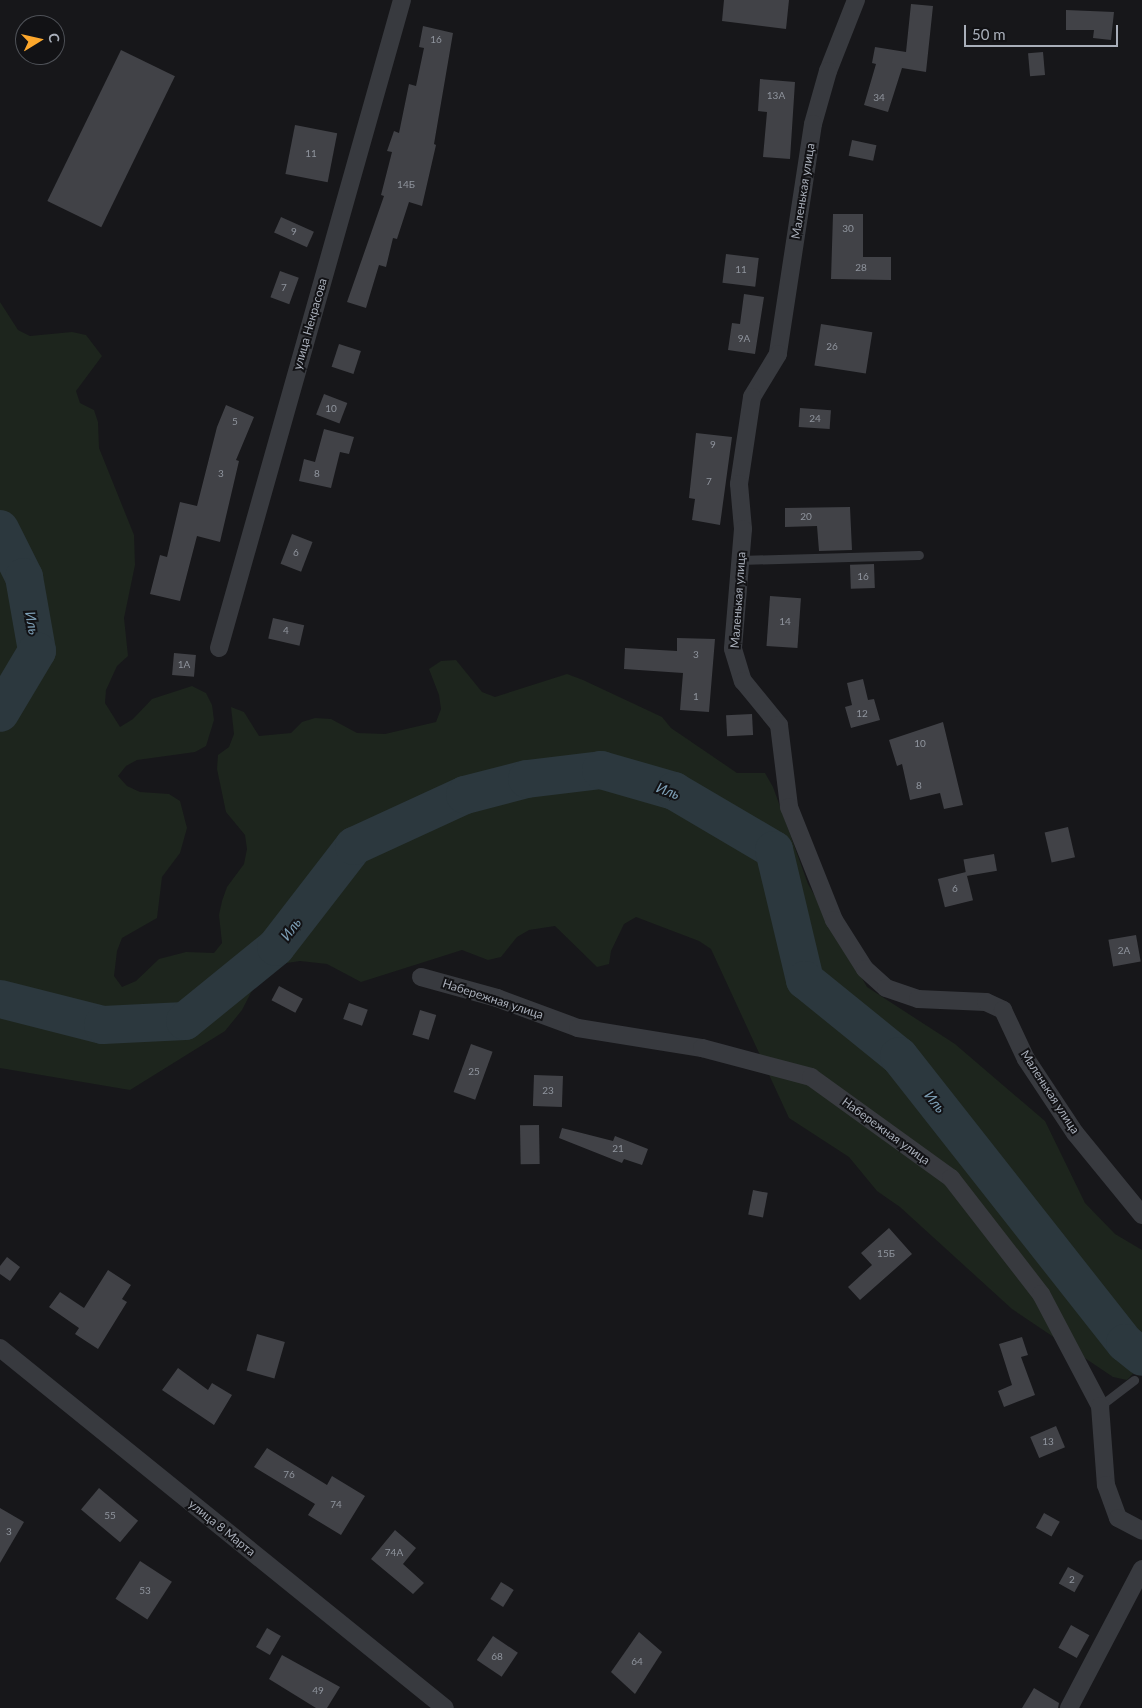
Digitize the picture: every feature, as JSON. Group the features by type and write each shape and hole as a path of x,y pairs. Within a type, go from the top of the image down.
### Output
{"street":[{"name":"улица Некрасова","path":"219,648 402,0"},
{"name":"Маленькая улица","path":"856,0 828,71 813,124 778,354 752,397 739,484 743,529 733,649 743,681 779,726 785,748 790,807 834,920 865,969 886,988 918,999 986,1002 1003,1010 1026,1059 1075,1133 1142,1215"},
{"name":"Набережная улица","path":"421,977 497,998 578,1028 702,1048 811,1077 951,1178 1041,1294 1100,1406 1106,1485 1118,1518 1142,1531"},
{"name":"улица 8 Марта","path":"0,1348 444,1708"},
{"path":"1069,1708 1142,1568"}],"lane":[{"path":"740,560 919,555"},
{"path":"1100,1406 1134,1380"}],"shaded area":[{"path":"0,302 18,330 30,336 72,332 86,335 102,356 76,391 80,403 94,410 98,422 99,448 134,535 135,565 124,618 128,656 117,666 106,690 105,703 120,727 133,719 152,699 192,686 206,693 212,705 214,720 206,746 195,752 137,760 126,766 118,776 127,786 140,792 169,794 180,801 187,828 180,853 162,877 157,918 122,938 117,951 114,976 122,987 136,981 159,959 186,952 214,953 222,943 219,915 222,901 227,887 244,864 247,849 245,835 226,812 217,769 218,755 229,747 234,734 231,707 244,712 259,736 291,733 302,722 315,718 331,719 357,733 385,734 436,722 441,709 439,695 429,669 441,661 456,660 482,692 495,697 567,674 583,680 662,717 671,728 737,773 765,773 773,787 808,884 867,987 955,1044 1045,1121 1085,1203 1115,1234 1142,1250 1142,1364 1127,1380 1113,1377 1012,1309 900,1207 877,1191 849,1157 789,1118 711,949 699,941 636,917 624,924 611,951 609,964 597,967 555,926 529,930 517,937 501,957 488,960 462,950 361,982 327,964 300,961 274,965 261,973 242,1010 225,1031 130,1090 0,1068"}],"building":[{"path":"724,0 789,0 786,29 722,21"},
{"path":"911,4 933,6 926,72 902,68 888,112 864,105 876,64 872,63 875,47 906,52"},
{"path":"1066,10 1114,12 1111,40 1093,38 1094,30 1066,30"},
{"path":"423,26 453,33 434,144 436,145 422,206 409,202 397,239 393,238 386,267 379,265 366,308 347,302 384,196 381,195 392,152 387,151 394,131 399,133 409,84 416,86 424,48 419,47"},
{"path":"121,50 175,76 101,227 47,201"},
{"path":"1043,52 1045,75 1030,76 1028,53"},
{"path":"760,79 795,82 790,159 763,157 767,112 758,111"},
{"path":"295,125 337,133 328,182 285,174"},
{"path":"852,140 876,145 873,161 849,156"},
{"path":"833,214 863,214 863,257 891,257 891,280 831,279"},
{"path":"281,217 314,232 307,247 274,233"},
{"path":"726,254 759,258 755,287 722,283"},
{"path":"280,271 299,278 289,304 270,297"},
{"path":"744,294 764,297 755,354 728,350 732,323 740,324"},
{"path":"821,324 872,332 866,374 814,365"},
{"path":"339,344 361,351 353,374 332,367"},
{"path":"324,394 347,403 339,423 316,415"},
{"path":"226,405 254,417 236,460 239,461 220,542 197,536 180,601 150,594 160,555 167,557 180,502 197,506 217,427"},
{"path":"800,408 831,410 830,429 799,427"},
{"path":"324,429 354,437 349,454 340,452 331,488 299,481 304,459 315,462"},
{"path":"696,433 732,437 720,525 692,520 695,499 689,498"},
{"path":"850,507 852,550 819,551 817,526 785,527 785,508"},
{"path":"292,534 313,542 301,572 281,564"},
{"path":"874,564 875,588 851,589 850,565"},
{"path":"770,596 801,598 797,648 767,646"},
{"path":"273,618 304,625 299,646 268,638"},
{"path":"677,638 715,639 709,712 680,710 683,673 624,669 625,648 677,651"},
{"path":"174,653 196,655 194,677 172,675"},
{"path":"863,679 868,700 874,699 880,720 851,728 845,707 852,705 847,683"},
{"path":"752,714 753,735 727,736 726,715"},
{"path":"943,722 963,805 944,809 940,793 910,800 902,764 897,766 889,740"},
{"path":"1068,827 1075,857 1052,863 1045,832"},
{"path":"994,854 997,871 966,876 963,859"},
{"path":"966,872 973,900 945,907 938,879"},
{"path":"1136,935 1141,962 1113,966 1108,940"},
{"path":"279,986 303,999 295,1013 271,1000"},
{"path":"349,1003 368,1010 362,1026 343,1019"},
{"path":"420,1010 436,1015 429,1040 412,1035"},
{"path":"471,1044 493,1052 475,1100 454,1092"},
{"path":"534,1075 563,1076 562,1107 533,1106"},
{"path":"520,1125 539,1125 540,1164 521,1164"},
{"path":"562,1128 613,1141 615,1136 648,1149 642,1165 624,1159 622,1163 559,1138"},
{"path":"753,1190 768,1193 763,1217 748,1215"},
{"path":"889,1228 912,1254 860,1300 848,1287 872,1265 861,1253"},
{"path":"7,1257 20,1267 10,1281 0,1274 0,1266"},
{"path":"108,1270 131,1285 122,1299 127,1302 98,1349 75,1334 79,1328 49,1307 60,1292 84,1308"},
{"path":"257,1334 285,1342 274,1379 247,1371"},
{"path":"1022,1337 1028,1355 1021,1357 1035,1395 1004,1407 998,1391 1012,1385 999,1344"},
{"path":"178,1368 208,1390 212,1383 232,1395 214,1425 162,1390"},
{"path":"1056,1426 1065,1447 1039,1458 1030,1437"},
{"path":"267,1448 327,1485 332,1476 365,1496 341,1535 308,1515 315,1504 254,1467"},
{"path":"99,1488 138,1521 120,1542 81,1509"},
{"path":"0,1508 24,1522 0,1563"},
{"path":"1044,1513 1060,1522 1052,1537 1036,1528"},
{"path":"395,1530 416,1548 403,1564 424,1583 413,1594 371,1559"},
{"path":"140,1561 172,1582 147,1619 115,1599"},
{"path":"1068,1567 1084,1576 1075,1592 1059,1584"},
{"path":"501,1582 514,1590 503,1607 490,1599"},
{"path":"1071,1625 1089,1635 1077,1658 1058,1648"},
{"path":"267,1628 281,1636 270,1655 256,1647"},
{"path":"639,1632 662,1652 635,1694 611,1672"},
{"path":"493,1636 518,1653 502,1677 477,1660"},
{"path":"282,1655 340,1687 327,1708 316,1708 269,1679"},
{"path":"1034,1688 1059,1703 1058,1708 1022,1708"}],"waterway":[{"name":"Иль","path":"0,529 24,577 37,651 0,713"},
{"name":"Иль","path":"0,999 103,1025 185,1021 276,947 354,846 465,795 527,779 601,770 674,791 774,850 805,980 899,1056 1125,1343 1142,1357"}]}
